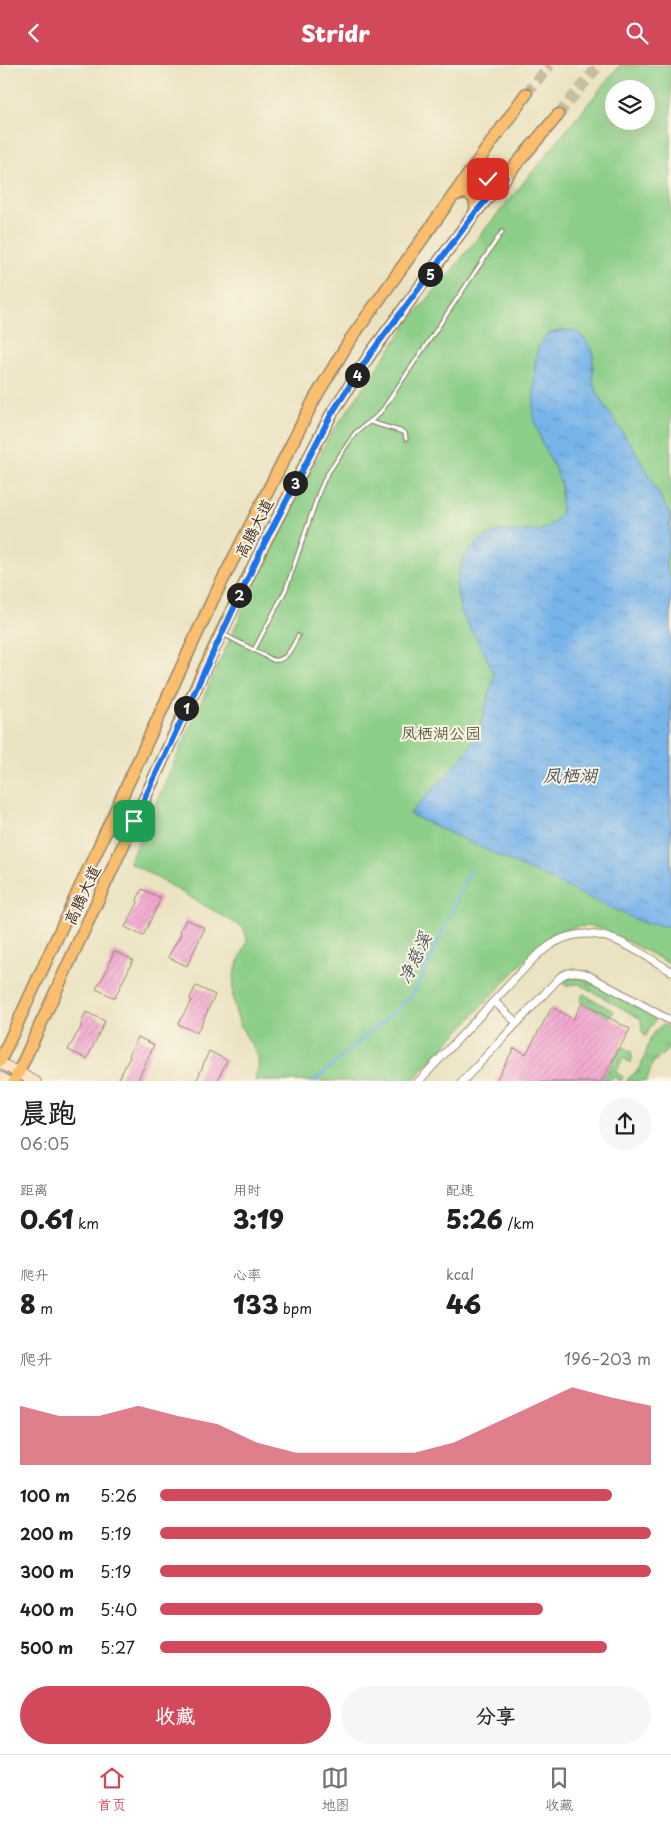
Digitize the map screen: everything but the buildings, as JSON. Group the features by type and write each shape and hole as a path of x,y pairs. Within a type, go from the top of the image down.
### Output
{"main road":[{"name":"高腾大道","path":"0,1062 212,601 316,398 350,340 526,94"},
{"name":"高腾大道","path":"16,1077 220,633 332,413 371,353 475,213 558,115"},
{"path":"481,158 479,166 484,176 493,180 506,177"},
{"path":"455,195 466,192 475,199 475,213"}],"street":[{"path":"418,1081 535,957 552,943 572,935 593,935 609,938 671,971"},
{"path":"462,1081 561,977 573,971 586,975 671,1021"},
{"path":"494,1001 517,1023"},
{"path":"0,1062 16,1077 36,1081"},
{"path":"0,1077 8,1081"}],"lane":[{"path":"254,650 286,589 326,476 355,433 383,409 502,233"},
{"path":"370,422 405,433 406,439"},
{"path":"220,633 280,661 286,657 298,636"}],"green space":[{"name":"凤栖湖公园","path":"620,65 671,65 671,964 603,929 586,926 570,928 555,934 540,944 412,1081 255,1081 258,1058 239,1021 233,997 235,971 247,940 245,932 242,927 129,862 271,548 299,492 332,433 408,323 605,83 605,130 655,130 655,80 608,80"},
{"path":"570,977 585,979 656,1018 645,1037 642,1031 641,1019 579,984 567,985 561,982"},
{"path":"583,994 614,1011 610,1018 580,1001"},
{"path":"663,1025 671,1027 671,1047 653,1063 646,1081 626,1081 640,1067 651,1038"},
{"path":"624,1047 631,1052 632,1057 631,1063 623,1058 616,1072 623,1077 621,1081 613,1077 610,1081 602,1081 620,1048"}],"water":[{"name":"凤栖湖","path":"560,330 574,331 584,338 593,351 593,382 600,398 641,460 670,515 670,534 666,562 668,573 671,577 671,927 643,923 409,814 464,756 478,733 494,676 485,654 461,613 456,584 464,556 485,537 498,531 538,531 551,525 561,513 561,484 542,443 533,415 535,364 538,347 546,335"}],"waterway":[{"name":"净慈溪","path":"314,1081 410,998 419,984 471,868"}],"tunnel":[{"path":"526,94 550,65"},
{"path":"558,115 599,65"}],"route":[{"path":"134,821 220,633 300,472 332,413 371,353 475,213 506,177 498,180 488,179"}]}
